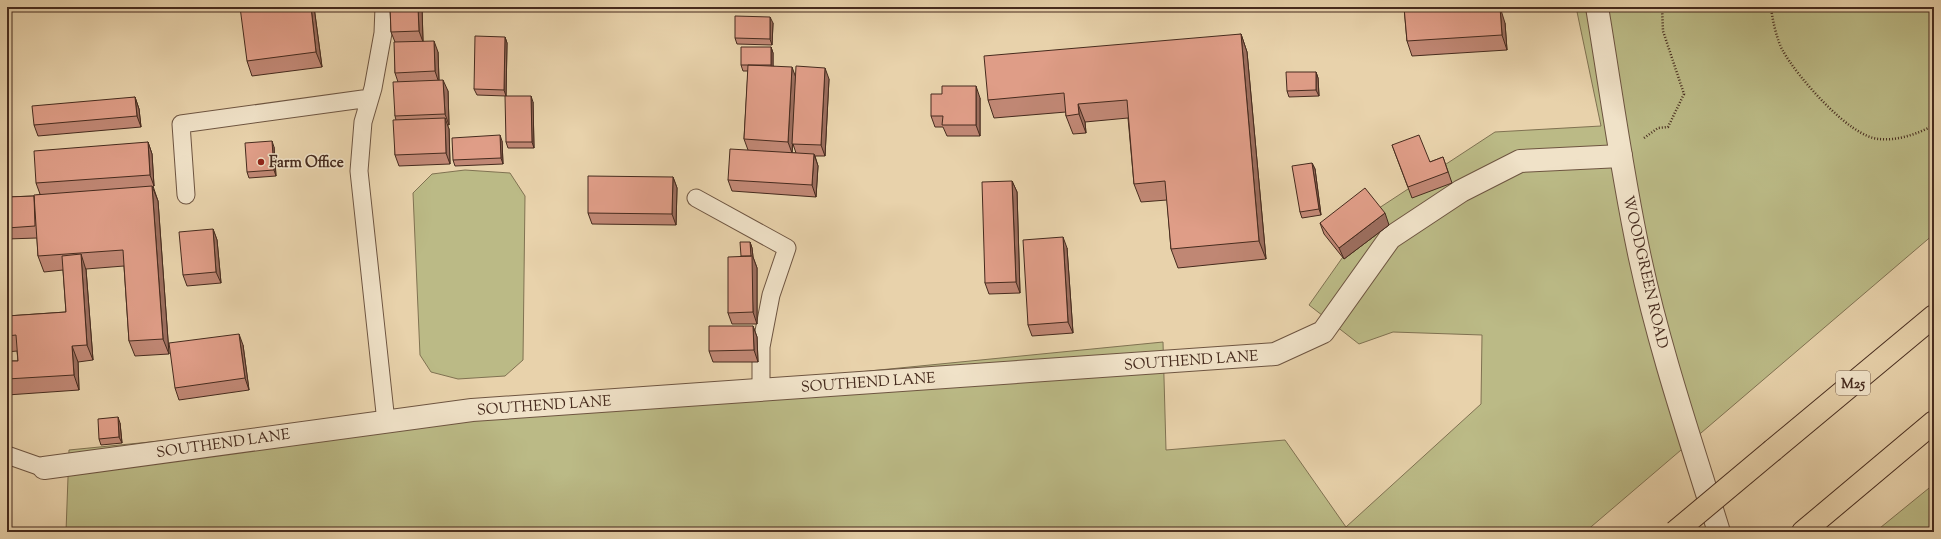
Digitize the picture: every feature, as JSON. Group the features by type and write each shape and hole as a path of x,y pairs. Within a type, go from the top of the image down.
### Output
{"highway":[{"name":"M25","path":"1675,532 1934,316"},
{"path":"1803,532 1934,422"}],"street":[{"name":"WOODGREEN ROAD","path":"1598,7 1620,152 1640,258 1664,354 1719,532"},
{"name":"SOUTHEND LANE","path":"44,468 472,410 1275,354 1323,332 1390,238 1461,191 1520,161 1620,152"}],"lane":[{"path":"384,7 382,33 370,98 363,122 359,171 386,422"},
{"path":"186,195 181,124 370,98"},
{"path":"696,198 787,248 771,295 761,346 761,390"},
{"path":"7,455 44,468"}],"path":[{"path":"1620,152 1648,136 1658,128 1668,127 1684,94 1663,31 1662,7"},
{"path":"1771,7 1782,50 1792,65 1811,88 1840,118 1860,134 1879,139 1920,133 1934,125"}],"shaded area":[{"path":"1576,7 1934,7 1934,234 1585,532 66,532 69,450 1163,342 1166,450 1285,440 1346,527 1481,404 1482,335 1393,332 1359,344 1309,305 1376,210 1495,132 1601,126"},
{"path":"465,170 510,173 525,196 523,360 505,376 458,379 431,372 420,355 413,193 432,174"},
{"path":"1934,484 1934,532 1875,532"}],"building":[{"path":"240,7 311,7 316,52 247,61"},
{"path":"390,7 418,7 419,31 391,32"},
{"path":"1404,7 1462,7 1462,9 1500,7 1502,35 1407,41"},
{"path":"735,16 770,17 770,39 735,38"},
{"path":"1241,34 1259,241 1171,249 1165,181 1134,184 1127,100 1078,104 1079,114 1066,116 1064,93 988,100 984,56"},
{"path":"475,36 505,37 504,90 474,89"},
{"path":"434,41 435,71 395,73 394,42"},
{"path":"741,47 771,47 771,65 741,65"},
{"path":"748,65 792,67 788,142 744,139"},
{"path":"796,66 825,68 821,145 792,144"},
{"path":"1286,72 1316,72 1316,90 1287,91"},
{"path":"443,80 445,114 395,116 393,82"},
{"path":"942,86 976,86 976,125 942,125 943,116 931,116 931,94 942,94"},
{"path":"505,96 531,96 532,142 506,142"},
{"path":"135,97 137,116 34,125 32,106"},
{"path":"445,118 446,153 395,155 393,120"},
{"path":"500,135 501,158 453,160 452,138"},
{"path":"1419,135 1430,162 1443,157 1448,172 1408,187 1392,145"},
{"name":"Farm Office","path":"272,141 274,170 247,172 245,143"},
{"path":"148,142 150,175 36,183 34,151"},
{"path":"730,149 814,154 812,185 728,180"},
{"path":"1312,163 1319,209 1300,212 1292,166"},
{"path":"588,176 673,177 672,214 588,213"},
{"path":"1012,181 1016,282 985,283 982,182"},
{"path":"152,186 163,339 129,341 123,250 38,256 34,195"},
{"path":"1365,188 1385,213 1339,248 1320,223"},
{"path":"34,196 35,226 7,228 7,197"},
{"path":"213,229 216,272 183,275 179,232"},
{"path":"1063,237 1068,322 1028,325 1023,240"},
{"path":"740,242 750,242 751,256 741,256"},
{"path":"81,254 87,345 72,346 74,375 7,379 7,361 18,361 16,335 7,336 7,316 66,312 62,256"},
{"path":"752,256 753,312 728,313 728,257"},
{"path":"709,326 753,326 754,350 709,351"},
{"path":"239,334 245,378 175,388 169,343"},
{"path":"118,417 119,437 99,439 98,419"}],"place":[{"name":"Farm Office","path":"261,162"}]}
